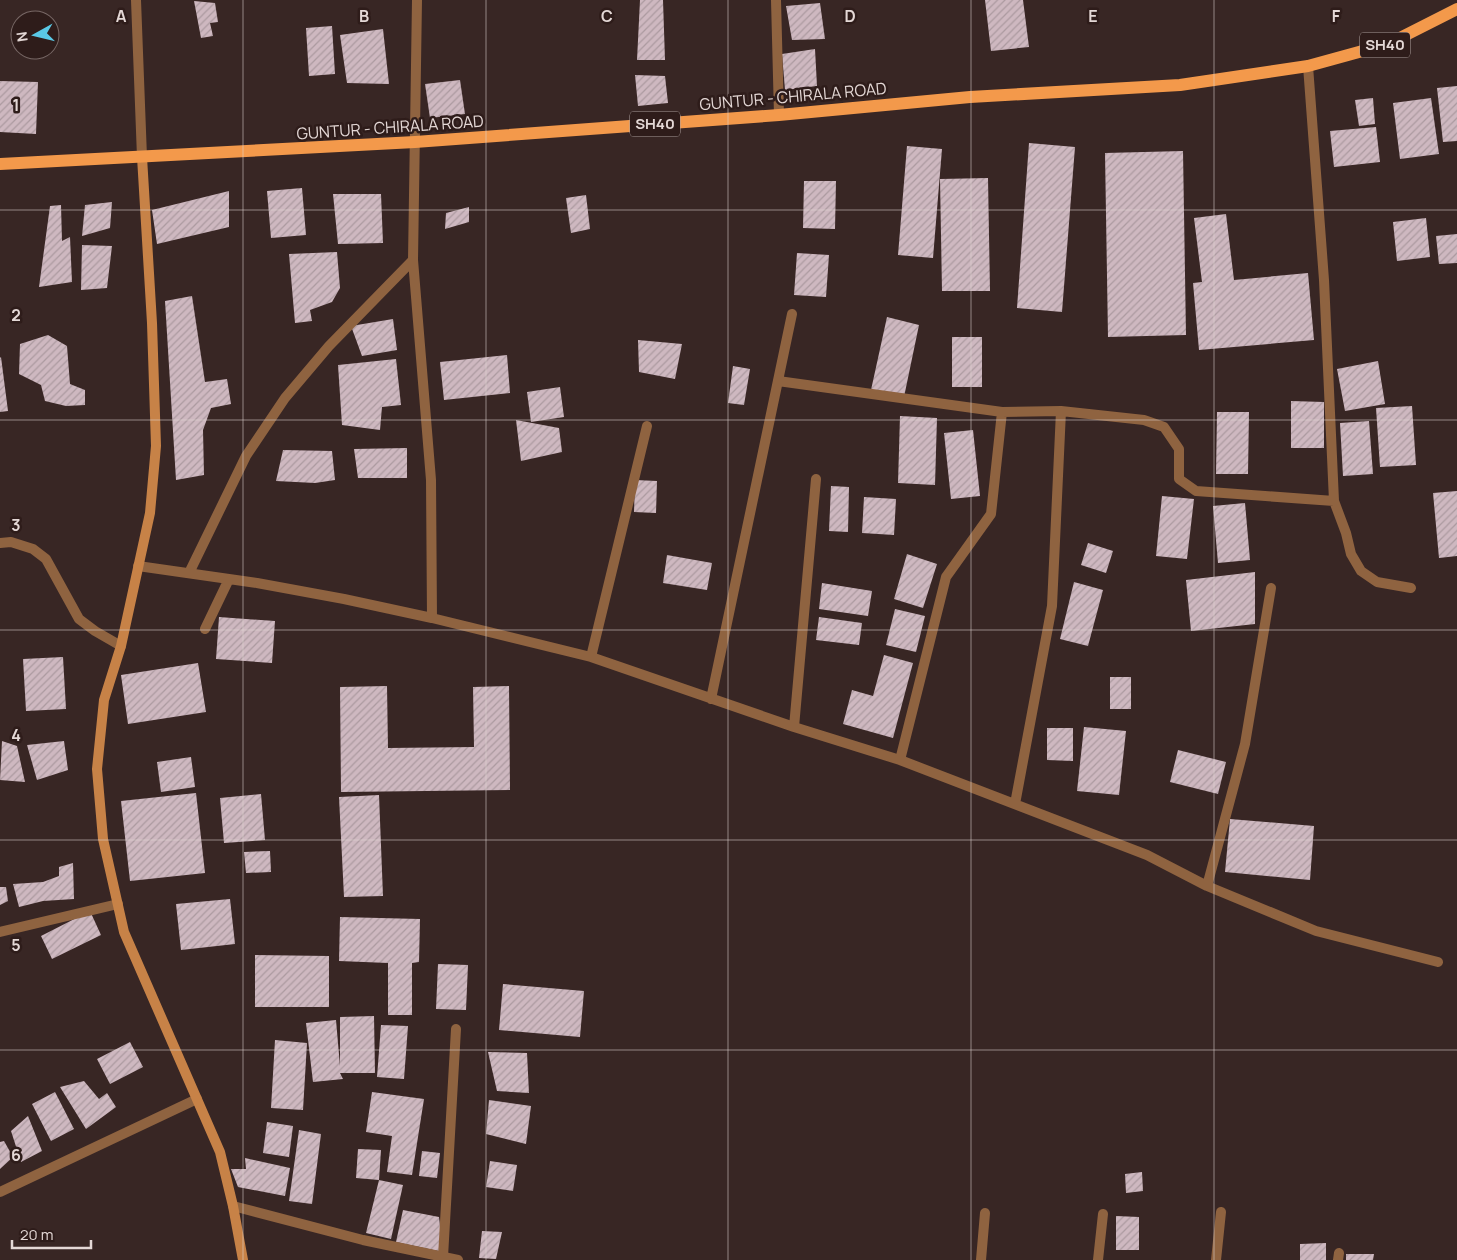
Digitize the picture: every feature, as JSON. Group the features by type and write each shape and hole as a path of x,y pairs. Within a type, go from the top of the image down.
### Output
{"main road":[{"name":"GUNTUR - CHIRALA ROAD","path":"0,164 415,142 779,115 970,97 1180,85 1308,66 1388,44 1457,9"},
{"path":"142,157 152,323 156,446 150,512 121,646 104,700 97,769 103,839 124,932 220,1152 243,1260"}],"street":[{"path":"136,0 142,157"},
{"path":"417,0 413,260 431,480 432,618"},
{"path":"776,0 779,115"},
{"path":"1308,66 1324,280 1334,501 1346,533 1351,554 1360,571 1377,582 1411,588"},
{"path":"189,573 246,456 285,398 330,346 413,260"},
{"path":"711,699 792,314"},
{"path":"778,380 1002,412 1061,411 1144,420 1164,427 1179,449 1179,479 1196,491 1334,501"},
{"path":"1015,804 1052,606 1061,411"},
{"path":"900,760 946,577 992,514 1002,412"},
{"path":"591,657 648,426"},
{"path":"794,727 816,479"},
{"path":"0,543 11,542 33,549 46,558 79,619 95,632 121,646"},
{"path":"138,566 229,579 334,598 432,618 591,657 794,727 900,760 1147,855 1207,886 1316,931 1438,962"},
{"path":"206,629 229,579"},
{"path":"1207,886 1245,744 1271,588"},
{"path":"0,932 118,904"},
{"path":"443,1257 456,1029"},
{"path":"0,1192 197,1099"},
{"path":"233,1206 363,1240 458,1260"},
{"path":"1216,1260 1220,1212"},
{"path":"981,1260 985,1213"},
{"path":"1098,1260 1103,1214"}],"building":[{"path":"640,0 663,0 665,60 637,60"},
{"path":"985,0 1023,0 1029,47 991,51"},
{"path":"194,1 215,3 218,22 210,23 213,36 201,38"},
{"path":"820,3 825,39 792,40 786,6"},
{"path":"332,26 335,74 309,76 306,28"},
{"path":"383,29 389,84 347,83 340,35"},
{"path":"815,49 817,86 785,90 782,54"},
{"path":"635,75 665,76 668,103 638,106"},
{"path":"460,80 465,114 430,118 425,84"},
{"path":"0,81 38,82 36,134 0,132"},
{"path":"1457,86 1457,141 1443,142 1437,88"},
{"path":"1373,98 1375,124 1359,126 1355,100"},
{"path":"1431,98 1439,154 1400,159 1393,103"},
{"path":"1376,127 1380,162 1334,167 1330,131"},
{"path":"1029,143 1075,147 1062,312 1017,308"},
{"path":"907,146 942,149 933,258 898,255"},
{"path":"1183,151 1186,335 1108,337 1105,153"},
{"path":"988,178 990,291 942,291 940,179"},
{"path":"804,181 836,181 835,229 803,228"},
{"path":"302,188 306,235 271,238 267,191"},
{"path":"229,191 229,227 157,244 152,210"},
{"path":"333,194 381,194 383,243 338,244"},
{"path":"586,195 590,229 571,233 566,198"},
{"path":"112,202 110,228 82,236 85,205"},
{"path":"61,205 62,241 70,237 72,282 39,287 50,206"},
{"path":"469,207 469,222 445,229 446,213"},
{"path":"1226,214 1234,280 1308,273 1314,340 1199,350 1193,283 1202,282 1194,218"},
{"path":"1426,218 1430,257 1397,261 1393,222"},
{"path":"1457,234 1457,263 1439,264 1436,236"},
{"path":"82,245 112,246 107,288 81,290"},
{"path":"337,252 340,288 332,302 310,310 312,321 295,323 289,254"},
{"path":"797,253 829,255 826,297 794,295"},
{"path":"192,296 205,382 227,379 231,404 211,408 203,430 204,475 176,480 165,301"},
{"path":"887,317 919,325 904,397 871,390"},
{"path":"393,319 397,350 362,356 351,326"},
{"path":"48,335 67,346 70,384 85,390 85,405 66,406 45,401 41,385 19,374 20,344"},
{"path":"952,337 982,337 982,387 952,387"},
{"path":"638,340 682,344 675,379 639,372"},
{"path":"507,355 510,393 444,400 440,362"},
{"path":"0,358 8,411 0,412"},
{"path":"396,359 401,405 382,407 380,430 342,425 338,365"},
{"path":"1378,361 1385,404 1345,411 1337,369"},
{"path":"733,366 750,369 744,405 728,403"},
{"path":"560,387 564,417 531,422 527,392"},
{"path":"1291,401 1324,402 1324,448 1291,448"},
{"path":"1412,406 1416,465 1380,467 1376,408"},
{"path":"1217,412 1249,412 1248,474 1216,474"},
{"path":"900,416 937,418 935,485 898,483"},
{"path":"516,420 559,428 562,452 521,461"},
{"path":"1369,421 1373,474 1343,476 1340,423"},
{"path":"973,430 980,496 951,499 944,433"},
{"path":"407,448 407,478 358,478 354,449"},
{"path":"283,450 332,451 335,480 315,483 276,481"},
{"path":"635,480 657,481 656,513 634,512"},
{"path":"831,486 849,487 848,532 829,531"},
{"path":"1457,491 1457,556 1439,558 1433,493"},
{"path":"1162,496 1194,499 1187,559 1156,556"},
{"path":"864,497 896,499 894,535 862,533"},
{"path":"1245,503 1250,560 1218,563 1213,506"},
{"path":"1088,543 1113,551 1106,573 1081,565"},
{"path":"907,554 937,564 923,608 894,599"},
{"path":"667,555 712,563 707,590 663,583"},
{"path":"1255,572 1255,624 1191,631 1186,580"},
{"path":"1074,582 1103,590 1088,646 1060,639"},
{"path":"822,583 872,591 868,616 819,609"},
{"path":"895,609 925,616 916,652 886,645"},
{"path":"219,617 275,621 272,663 216,659"},
{"path":"819,617 862,623 859,645 816,640"},
{"path":"884,655 913,663 893,738 843,724 852,690 873,696"},
{"path":"63,657 66,709 26,711 23,659"},
{"path":"198,663 206,712 128,724 121,675"},
{"path":"1110,677 1131,677 1131,709 1110,709"},
{"path":"387,686 388,748 474,747 473,687 509,686 510,790 341,792 340,687"},
{"path":"1084,727 1126,731 1119,795 1077,791"},
{"path":"1047,728 1073,728 1073,761 1047,760"},
{"path":"2,741 17,746 25,782 0,780"},
{"path":"64,741 68,770 37,780 27,745"},
{"path":"1178,750 1226,762 1218,794 1170,782"},
{"path":"191,757 195,787 161,792 157,762"},
{"path":"196,793 205,873 130,881 121,801"},
{"path":"261,794 265,840 224,843 220,798"},
{"path":"379,795 383,896 344,897 339,797"},
{"path":"1230,819 1314,826 1310,880 1225,872"},
{"path":"270,851 271,872 246,873 244,852"},
{"path":"73,863 74,899 43,901 19,907 13,884 43,882 59,876 59,867"},
{"path":"0,887 6,887 8,901 0,905"},
{"path":"230,899 235,944 181,950 176,904"},
{"path":"90,911 101,935 52,959 41,936"},
{"path":"340,917 420,919 419,962 412,963 412,1015 388,1015 388,963 339,961"},
{"path":"255,955 329,956 329,1007 255,1007"},
{"path":"438,964 468,965 466,1010 436,1009"},
{"path":"503,984 584,991 580,1037 499,1030"},
{"path":"374,1016 375,1073 340,1073 343,1079 313,1082 306,1023 336,1020 340,1066 340,1017"},
{"path":"381,1025 408,1026 404,1079 377,1077"},
{"path":"275,1040 307,1043 303,1110 271,1108"},
{"path":"130,1042 143,1067 110,1084 97,1059"},
{"path":"488,1052 527,1053 529,1093 497,1091"},
{"path":"84,1081 99,1099 107,1093 116,1107 86,1129 60,1087"},
{"path":"55,1092 74,1129 51,1141 32,1104"},
{"path":"372,1092 424,1099 412,1175 387,1172 392,1136 366,1132"},
{"path":"489,1100 531,1106 526,1144 486,1134"},
{"path":"28,1116 42,1151 21,1162 11,1131"},
{"path":"267,1122 293,1126 289,1157 263,1153"},
{"path":"299,1130 321,1134 312,1204 289,1201"},
{"path":"4,1141 13,1157 0,1169 0,1142"},
{"path":"358,1149 381,1150 379,1180 356,1178"},
{"path":"422,1151 440,1153 437,1178 419,1176"},
{"path":"245,1158 290,1168 285,1196 238,1187 231,1169 246,1169"},
{"path":"490,1161 517,1165 513,1191 486,1187"},
{"path":"1142,1172 1143,1191 1126,1193 1125,1174"},
{"path":"379,1180 403,1185 391,1239 366,1233"},
{"path":"403,1210 439,1217 443,1252 396,1242"},
{"path":"1116,1216 1139,1217 1139,1250 1116,1250"},
{"path":"482,1231 502,1232 496,1259 479,1258"},
{"path":"1326,1243 1326,1260 1300,1260 1300,1244"},
{"path":"1346,1254 1374,1254 1373,1260 1346,1260"}]}
